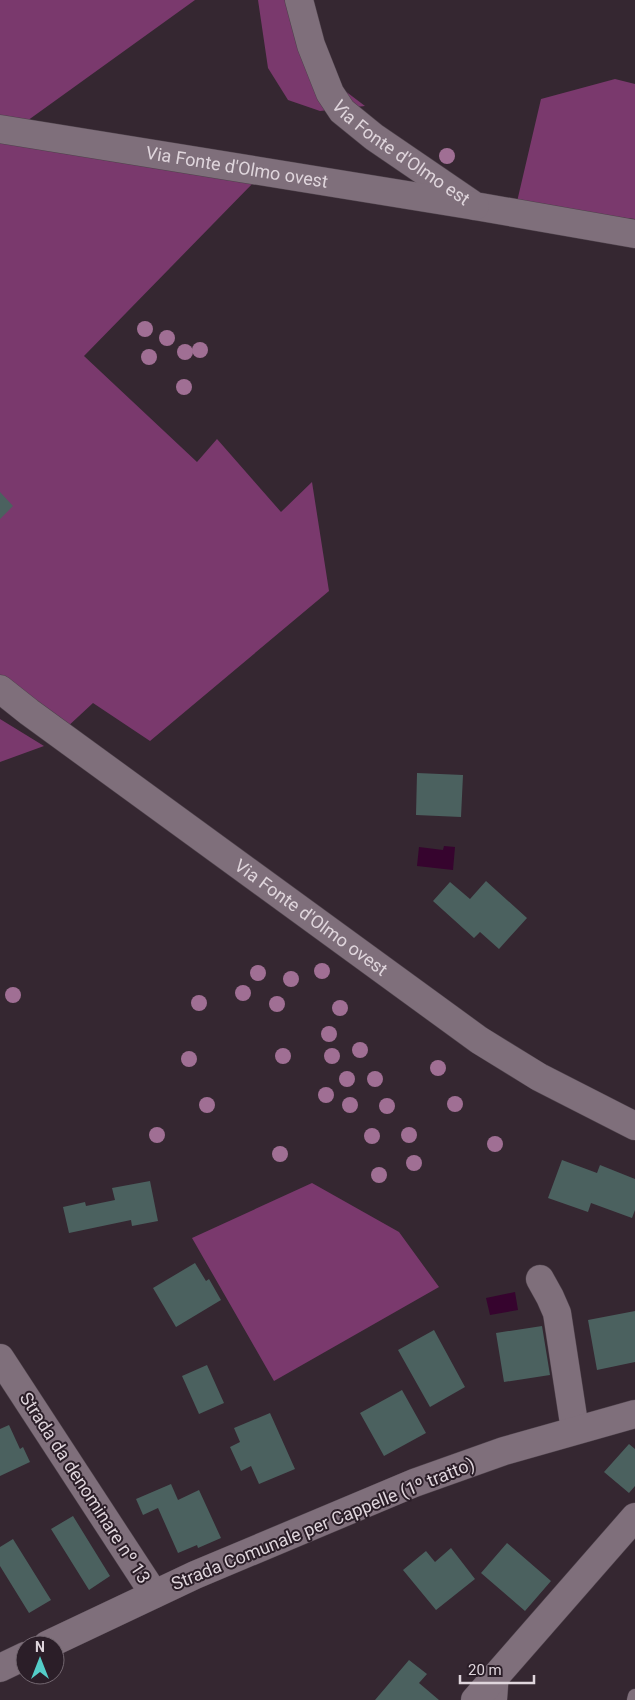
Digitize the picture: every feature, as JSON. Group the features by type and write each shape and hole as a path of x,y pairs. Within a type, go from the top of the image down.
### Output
{"street":[{"name":"Via Fonte d'Olmo est","path":"299,0 319,69 330,92 342,111 374,137 475,206 635,234"},
{"name":"Via Fonte d'Olmo ovest","path":"0,129 475,206"},
{"name":"Via Fonte d'Olmo ovest","path":"0,689 479,1040 539,1077 635,1126"},
{"path":"540,1279 557,1313 575,1430"},
{"name":"Strada da denominare nº 13","path":"0,1358 154,1594"},
{"name":"Strada Comunale per Cappelle (1º tratto)","path":"65,1636 154,1594 414,1483 469,1462 635,1414"},
{"path":"475,1700 635,1517"},
{"path":"0,1668 15,1661"}],"lane":[{"path":"500,1700 502,1669"},
{"path":"634,1700 635,1696"}],"shaded area":[{"path":"0,0 195,0 20,126 0,123"},
{"path":"258,0 313,0 332,81 365,106 320,111 288,100 268,68"},
{"path":"615,79 635,84 635,219 516,206 541,99"},
{"path":"0,141 255,181 84,356 197,462 217,439 281,512 312,482 329,591 150,741 93,703 65,729 0,675"},
{"path":"0,719 44,746 0,762"},
{"path":"444,846 455,847 453,870 417,866 419,847 443,850"},
{"path":"312,1183 399,1232 439,1287 274,1381 192,1238"},
{"path":"515,1292 518,1310 490,1315 486,1298"}],"building":[{"path":"0,492 13,506 0,519"},
{"path":"417,773 463,775 461,817 416,815"},
{"path":"486,881 527,918 499,949 480,932 474,938 433,901 450,882 470,899"},
{"path":"562,1160 597,1173 600,1165 635,1179 635,1210 632,1218 591,1203 588,1212 548,1198"},
{"path":"150,1181 158,1221 132,1226 131,1220 69,1233 63,1207 85,1202 86,1206 115,1200 112,1188"},
{"path":"195,1263 206,1281 209,1279 221,1300 176,1327 153,1288"},
{"path":"635,1311 635,1362 597,1370 588,1320"},
{"path":"542,1326 550,1375 504,1382 496,1333"},
{"path":"434,1330 465,1387 430,1407 398,1350"},
{"path":"207,1365 224,1403 199,1414 182,1376"},
{"path":"402,1390 426,1433 384,1456 360,1413"},
{"path":"270,1413 295,1469 259,1484 251,1466 241,1471 230,1447 240,1442 234,1428"},
{"path":"9,1425 20,1449 23,1447 30,1462 0,1476 0,1429"},
{"path":"629,1444 635,1449 635,1486 629,1493 604,1472"},
{"path":"171,1484 178,1500 199,1490 221,1538 198,1548 197,1545 178,1553 158,1508 143,1515 136,1499"},
{"path":"73,1516 110,1576 89,1590 51,1529"},
{"path":"13,1539 51,1600 29,1613 0,1566 0,1547"},
{"path":"507,1543 551,1581 525,1611 481,1573"},
{"path":"451,1548 475,1579 436,1610 403,1570 426,1551 435,1562"},
{"path":"409,1660 427,1674 419,1683 439,1700 375,1700"}]}
